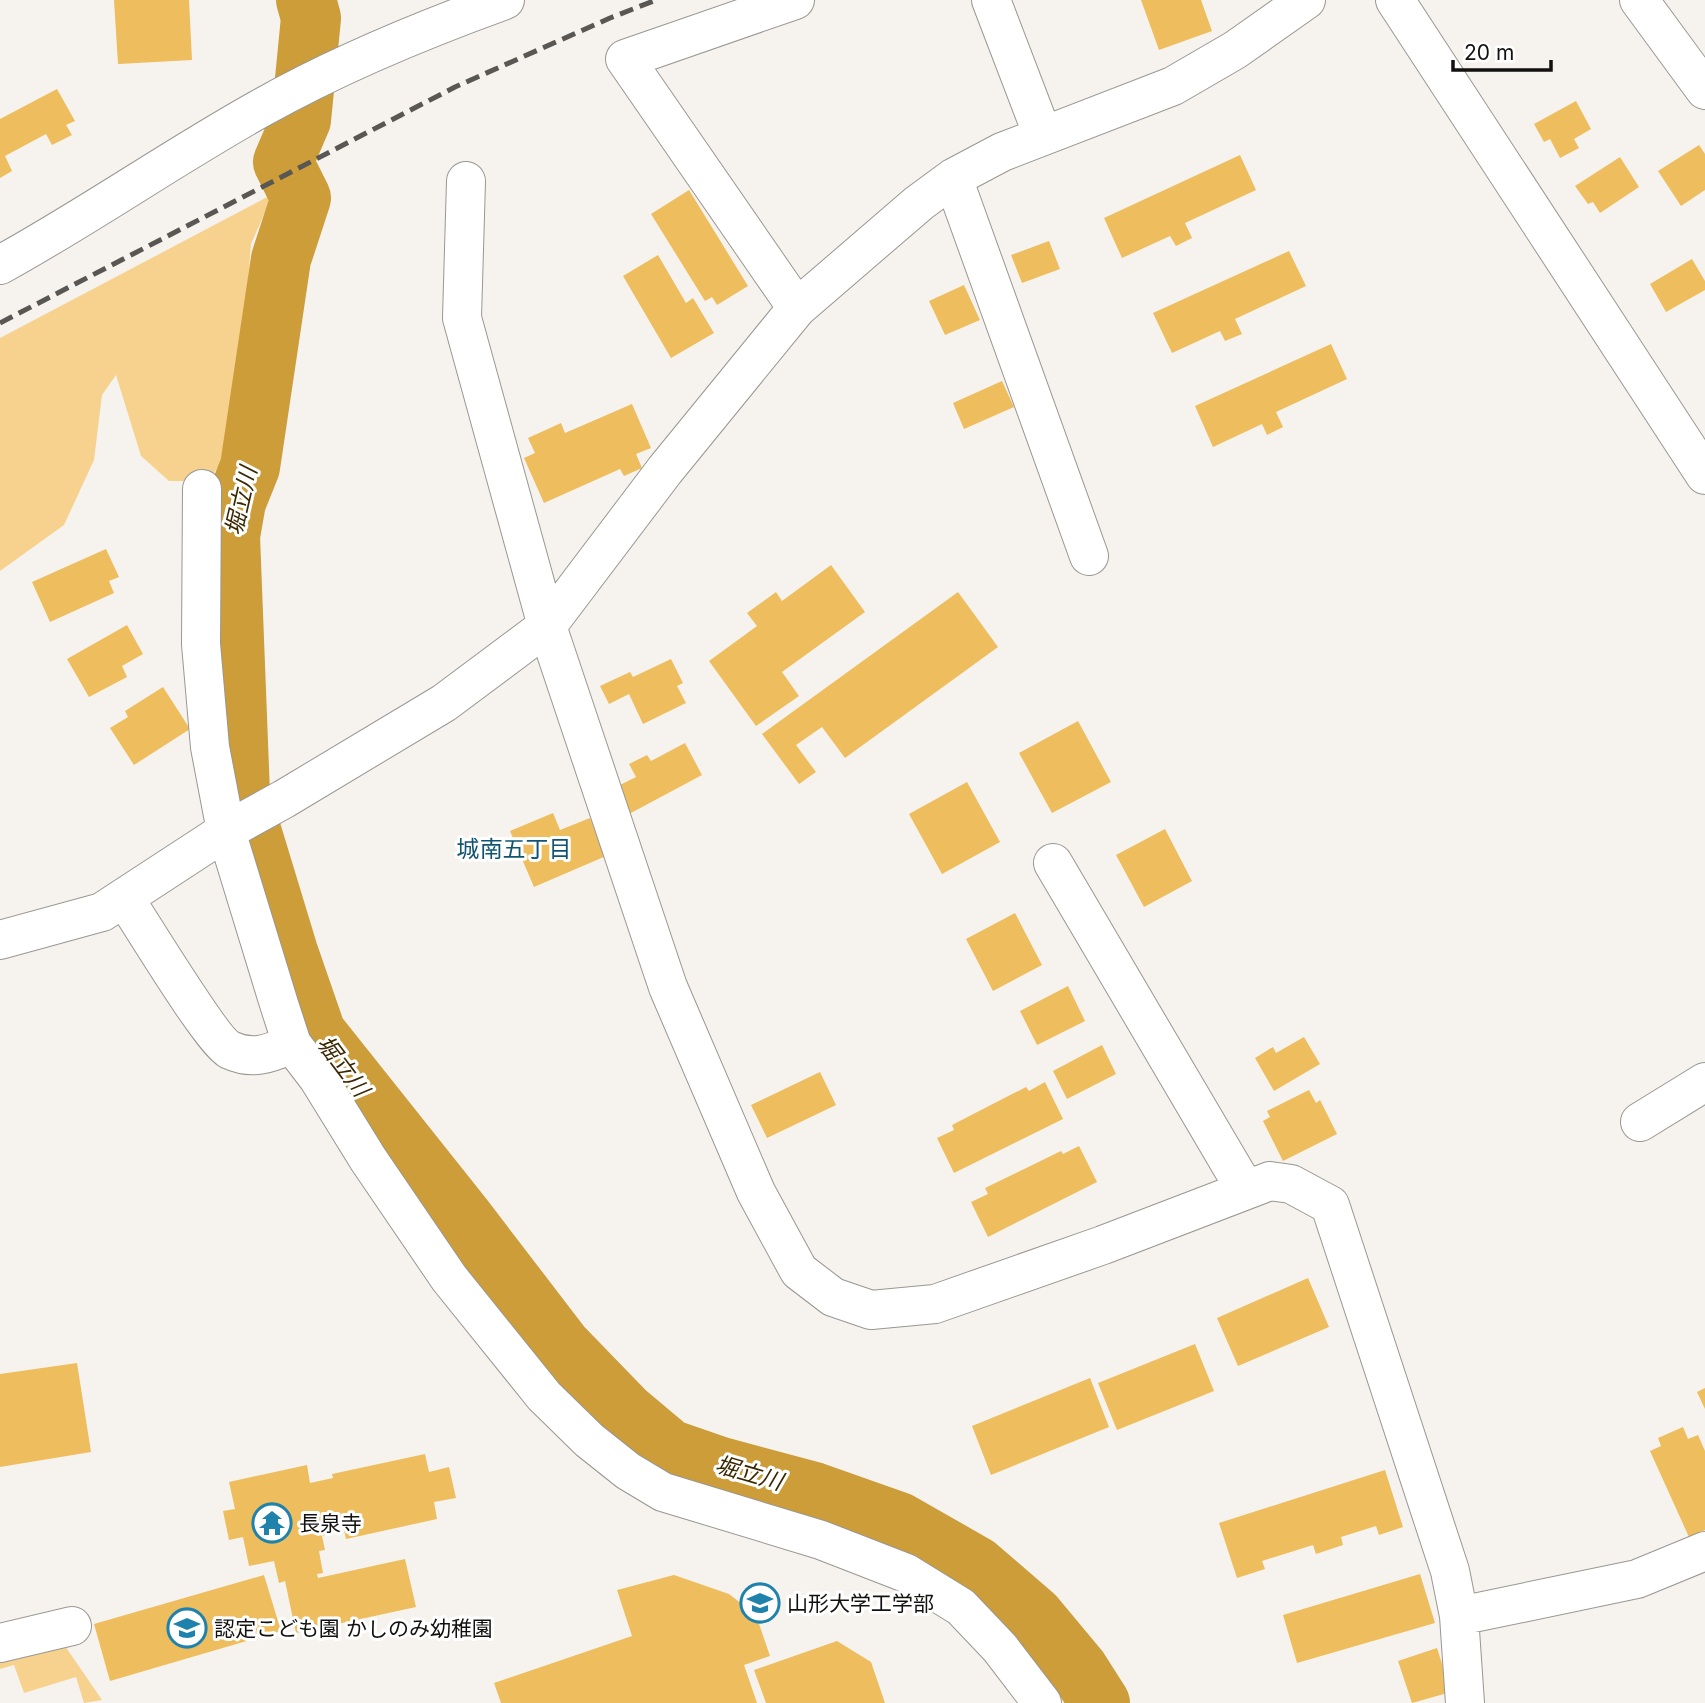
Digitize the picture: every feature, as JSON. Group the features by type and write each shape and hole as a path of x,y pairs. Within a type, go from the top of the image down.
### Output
{"street":[{"path":"0,265 261,107 332,71 441,23 505,0"},
{"path":"795,0 625,59 797,308"},
{"path":"991,0 1044,136"},
{"path":"0,940 102,912 231,828 444,703 547,626 665,470 797,308 919,202 953,178 1002,152 1173,86 1234,50 1306,0"},
{"path":"1395,0 1700,458"},
{"path":"1639,0 1705,90"},
{"path":"953,178 1089,556"},
{"path":"466,181 462,318 547,626 667,988 756,1192 799,1271 833,1297 870,1310 935,1304 1103,1245 1270,1181 1291,1184 1330,1205 1450,1572 1459,1616 1465,1703"},
{"path":"202,489 201,644 211,747 292,1044 449,1278 544,1396 589,1440 628,1471 663,1492 821,1540 906,1573 961,1607 1000,1648 1042,1703"},
{"path":"1054,863 1245,1189"},
{"path":"125,899 211,1028 228,1049 262,1056 292,1044"},
{"path":"1640,1122 1705,1082"},
{"path":"1459,1616 1636,1579 1705,1551"},
{"path":"0,1643 72,1626"}],"shaded area":[{"path":"273,194 251,244 242,353 239,438 208,481 169,481 141,456 116,375 102,395 94,460 64,525 0,571 0,338"},
{"path":"61,1640 102,1700 84,1703 76,1677 24,1693 14,1665 0,1669 0,1656"}],"building":[{"path":"114,0 189,0 192,60 118,64"},
{"path":"1141,0 1201,0 1212,31 1159,50"},
{"path":"57,89 75,121 66,125 72,135 52,145 46,134 5,156 12,171 0,178 0,119"},
{"path":"1576,101 1591,129 1574,139 1579,148 1560,158 1550,139 1544,142 1534,124"},
{"path":"1699,145 1705,154 1705,190 1681,206 1658,171"},
{"path":"1240,155 1256,190 1185,223 1192,238 1176,246 1170,236 1122,258 1104,218"},
{"path":"1620,157 1639,187 1600,213 1593,202 1588,204 1575,186"},
{"path":"689,190 748,286 717,305 712,297 705,301 651,214"},
{"path":"1049,241 1060,269 1022,283 1011,255"},
{"path":"1289,251 1306,286 1235,319 1242,334 1225,341 1220,331 1172,353 1153,313"},
{"path":"658,255 686,303 693,298 714,333 671,358 623,276"},
{"path":"1692,259 1705,281 1705,290 1666,312 1650,284"},
{"path":"964,285 980,320 945,335 929,301"},
{"path":"1331,344 1347,379 1276,412 1283,427 1267,435 1262,424 1213,447 1195,406"},
{"path":"1002,381 1014,407 964,429 953,403"},
{"path":"632,404 651,448 636,454 642,468 624,476 620,469 544,503 524,458 535,453 528,438 561,423 565,433"},
{"path":"106,549 119,577 109,581 114,593 50,622 32,582"},
{"path":"831,565 865,612 782,672 799,696 756,726 709,661 757,626 747,613 776,592 782,601"},
{"path":"958,592 998,647 845,758 822,727 796,745 816,772 799,784 762,734"},
{"path":"127,625 143,654 122,666 127,677 89,697 67,659"},
{"path":"671,659 683,683 677,686 686,703 643,724 629,694 609,704 600,686 630,672 633,677"},
{"path":"163,687 190,729 134,765 110,728 128,717 125,711"},
{"path":"1078,721 1111,782 1052,813 1019,753"},
{"path":"685,743 702,775 629,814 616,787 636,777 629,764 647,755 651,761"},
{"path":"967,782 1000,842 942,874 909,814"},
{"path":"553,813 560,830 590,818 606,856 534,887 510,831"},
{"path":"1165,829 1192,881 1144,907 1116,855"},
{"path":"1015,913 1042,965 993,991 966,939"},
{"path":"1068,986 1085,1021 1037,1045 1020,1011"},
{"path":"1304,1037 1320,1064 1274,1091 1255,1058 1273,1047 1276,1053"},
{"path":"1102,1045 1116,1074 1067,1099 1053,1071"},
{"path":"820,1072 836,1105 767,1138 751,1105"},
{"path":"1045,1082 1063,1119 954,1173 937,1138 954,1130 952,1125 1026,1087 1029,1091"},
{"path":"1309,1090 1316,1103 1320,1100 1337,1134 1283,1161 1263,1121 1270,1117 1267,1111"},
{"path":"1079,1146 1097,1182 988,1237 971,1202 988,1194 985,1188 1061,1151 1063,1154"},
{"path":"1308,1278 1329,1327 1238,1366 1217,1318"},
{"path":"1195,1344 1214,1391 1117,1430 1098,1383"},
{"path":"77,1363 91,1452 0,1467 0,1374"},
{"path":"1090,1378 1109,1427 991,1475 972,1426"},
{"path":"1705,1388 1705,1409 1697,1392"},
{"path":"1683,1427 1688,1439 1698,1435 1705,1451 1705,1530 1689,1537 1650,1451 1661,1446 1658,1438"},
{"path":"425,1454 429,1472 449,1467 456,1498 434,1502 437,1519 346,1539 344,1530 322,1536 325,1550 319,1551 323,1573 317,1574 318,1578 405,1559 416,1607 296,1633 285,1581 279,1583 274,1561 249,1566 243,1537 229,1540 223,1511 235,1509 229,1482 307,1465 310,1483 333,1478 332,1474"},
{"path":"1385,1470 1403,1527 1379,1535 1376,1526 1341,1537 1343,1545 1316,1554 1313,1545 1262,1561 1265,1569 1237,1578 1219,1523"},
{"path":"1420,1574 1435,1623 1297,1663 1283,1615"},
{"name":"認定こども園 かしのみ幼稚園","path":"264,1575 281,1631 110,1681 94,1624"},
{"path":"674,1575 729,1594 756,1615 770,1656 744,1665 757,1703 501,1703 494,1683 632,1636 617,1590"},
{"path":"837,1641 871,1662 885,1703 766,1703 754,1670"},
{"path":"1437,1648 1451,1692 1412,1703 1398,1661"}],"waterway":[{"name":"堀立川","path":"306,0 311,18 301,120 283,162 301,198 281,259 250,467 236,502 230,536 240,794 288,952 316,1033 562,1347 625,1412 669,1449 721,1467 814,1492 899,1522 976,1566 1034,1616 1079,1670 1100,1703"}],"railway":[{"path":"0,323 455,87 656,0"}],"place":[{"name":"長泉寺","path":"272,1523"},
{"name":"山形大学工学部","path":"760,1603"},
{"name":"認定こども園 かしのみ幼稚園","path":"187,1628"}],"district":[{"name":"城南五丁目","path":"514,849"}]}
